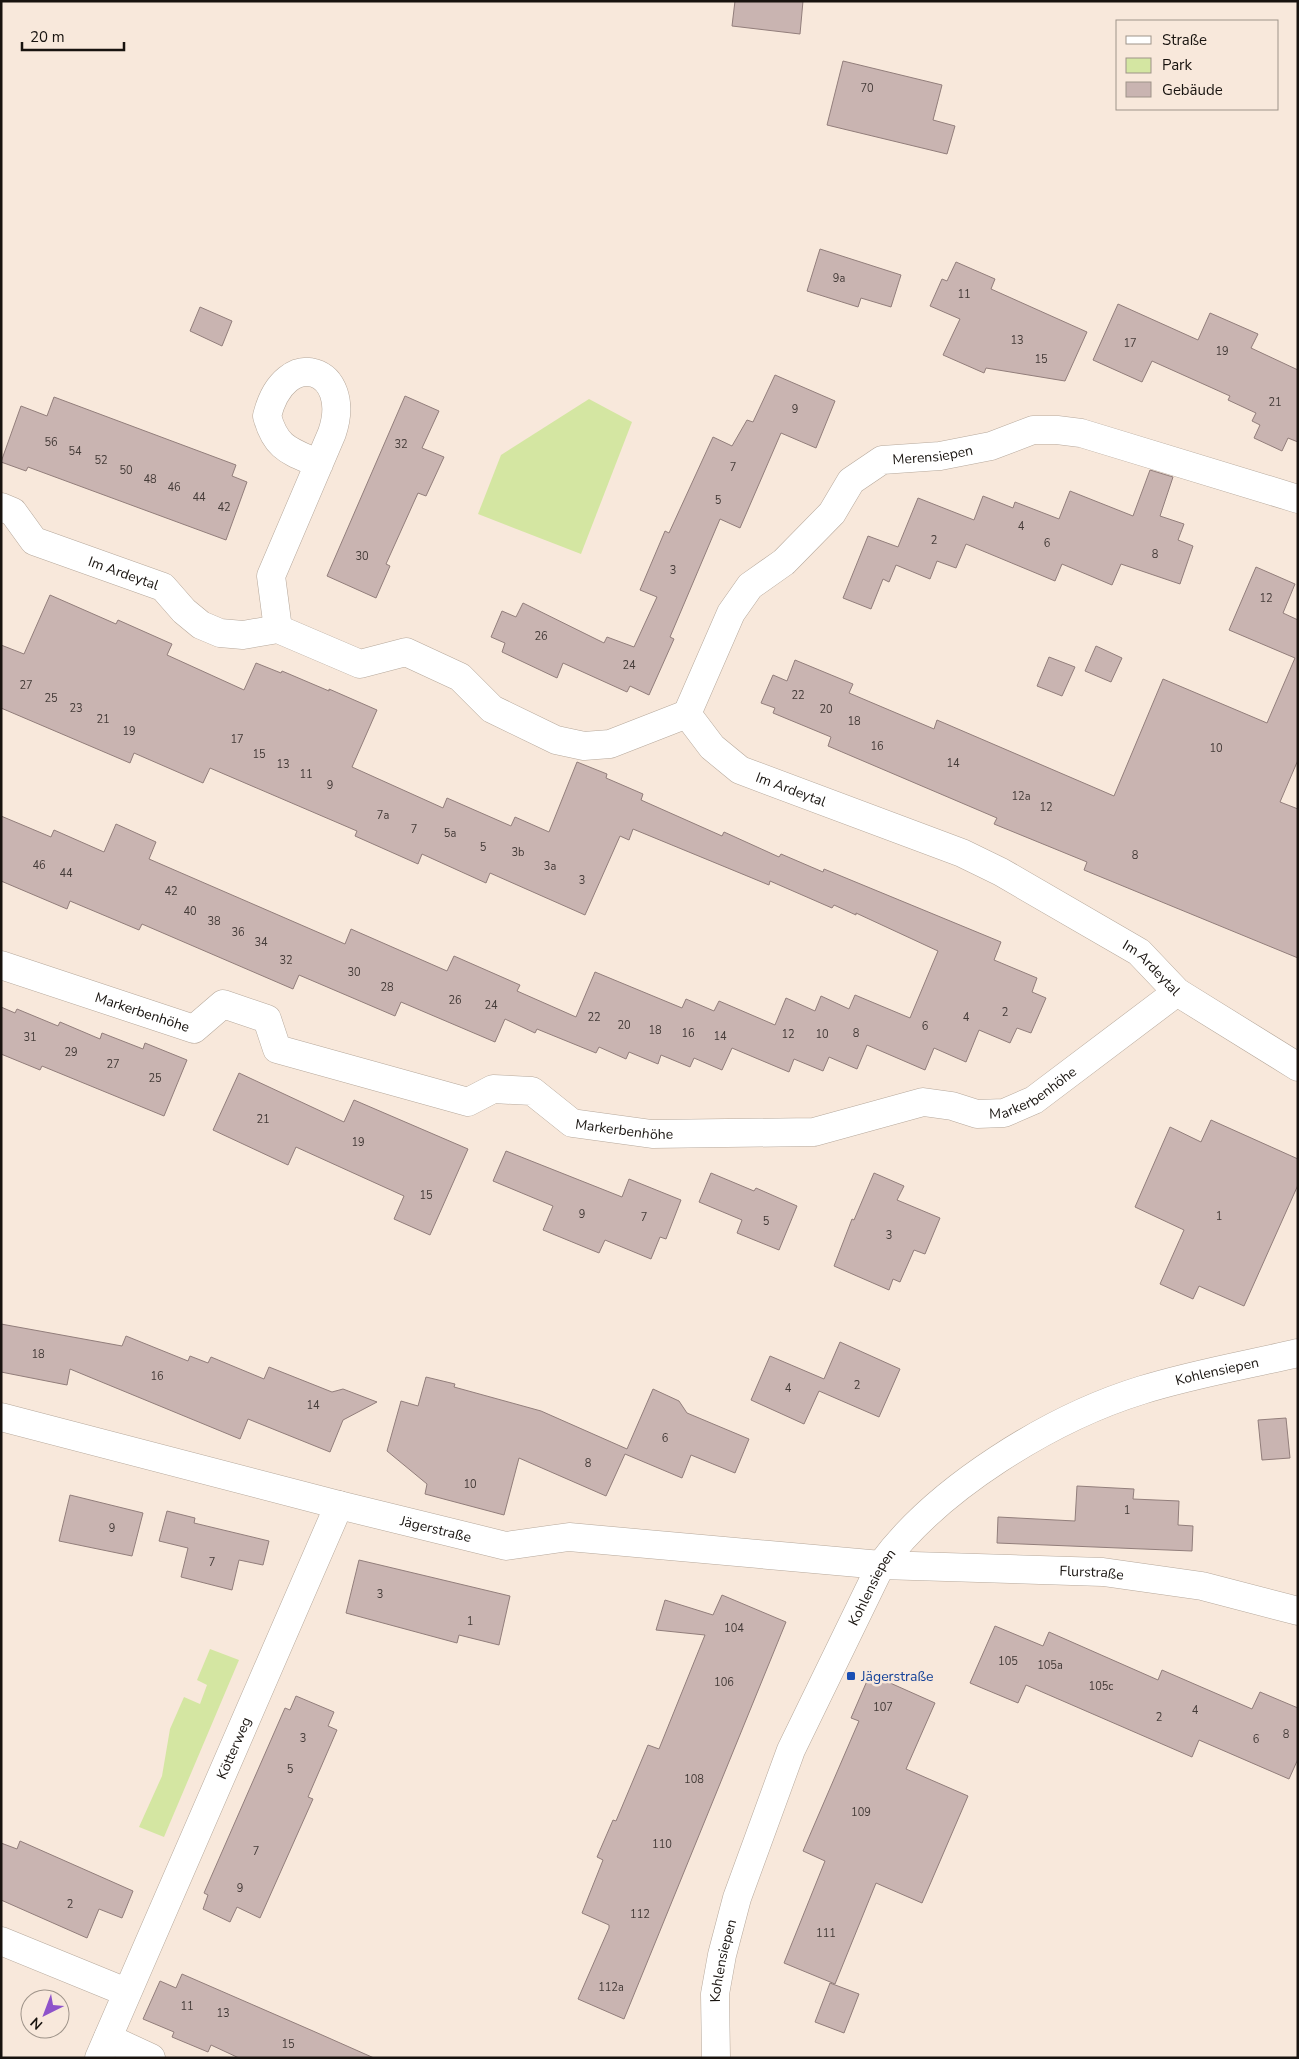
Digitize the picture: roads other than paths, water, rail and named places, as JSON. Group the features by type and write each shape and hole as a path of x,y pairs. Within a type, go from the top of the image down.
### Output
{"street":[{"name":"Merensiepen","path":"687,714 731,613 739,600 750,586 784,562 832,513 851,480 882,460 940,456 991,446 1033,430 1058,430 1081,433 1139,449 1298,499"},
{"path":"278,629 271,576 319,464"},
{"name":"Im Ardeytal","path":"1,507 13,512 34,541 163,587 184,611 201,625 220,633 231,634 278,629 360,664 406,652 460,677 492,709 556,740 584,746 610,744 687,714 712,747 740,770 962,853 1001,872 1139,952 1178,992 1298,1067"},
{"name":"Markerbenhöhe","path":"1,965 194,1029 223,1004 267,1019 277,1049 468,1102 493,1089 532,1091 572,1123 652,1134 814,1132 923,1102 952,1106 977,1114 1004,1113 1034,1100 1178,992"},
{"name":"Kohlensiepen","path":"716,2058 715,1994 722,1955 738,1898 791,1750 881,1566 903,1537 940,1503 983,1471 1051,1429 1142,1390 1298,1353"},
{"name":"Jägerstraße","path":"1,1417 339,1505 506,1546 569,1537 881,1566"},
{"name":"Kötterweg","path":"151,2058 104,2048 126,1992 339,1505"},
{"name":"Flurstraße","path":"881,1566 1062,1570 1155,1577 1202,1586 1298,1611"},
{"path":"1,1941 126,1992"}],"place":[{"name":"Jägerstraße","path":"851,1676"}]}
